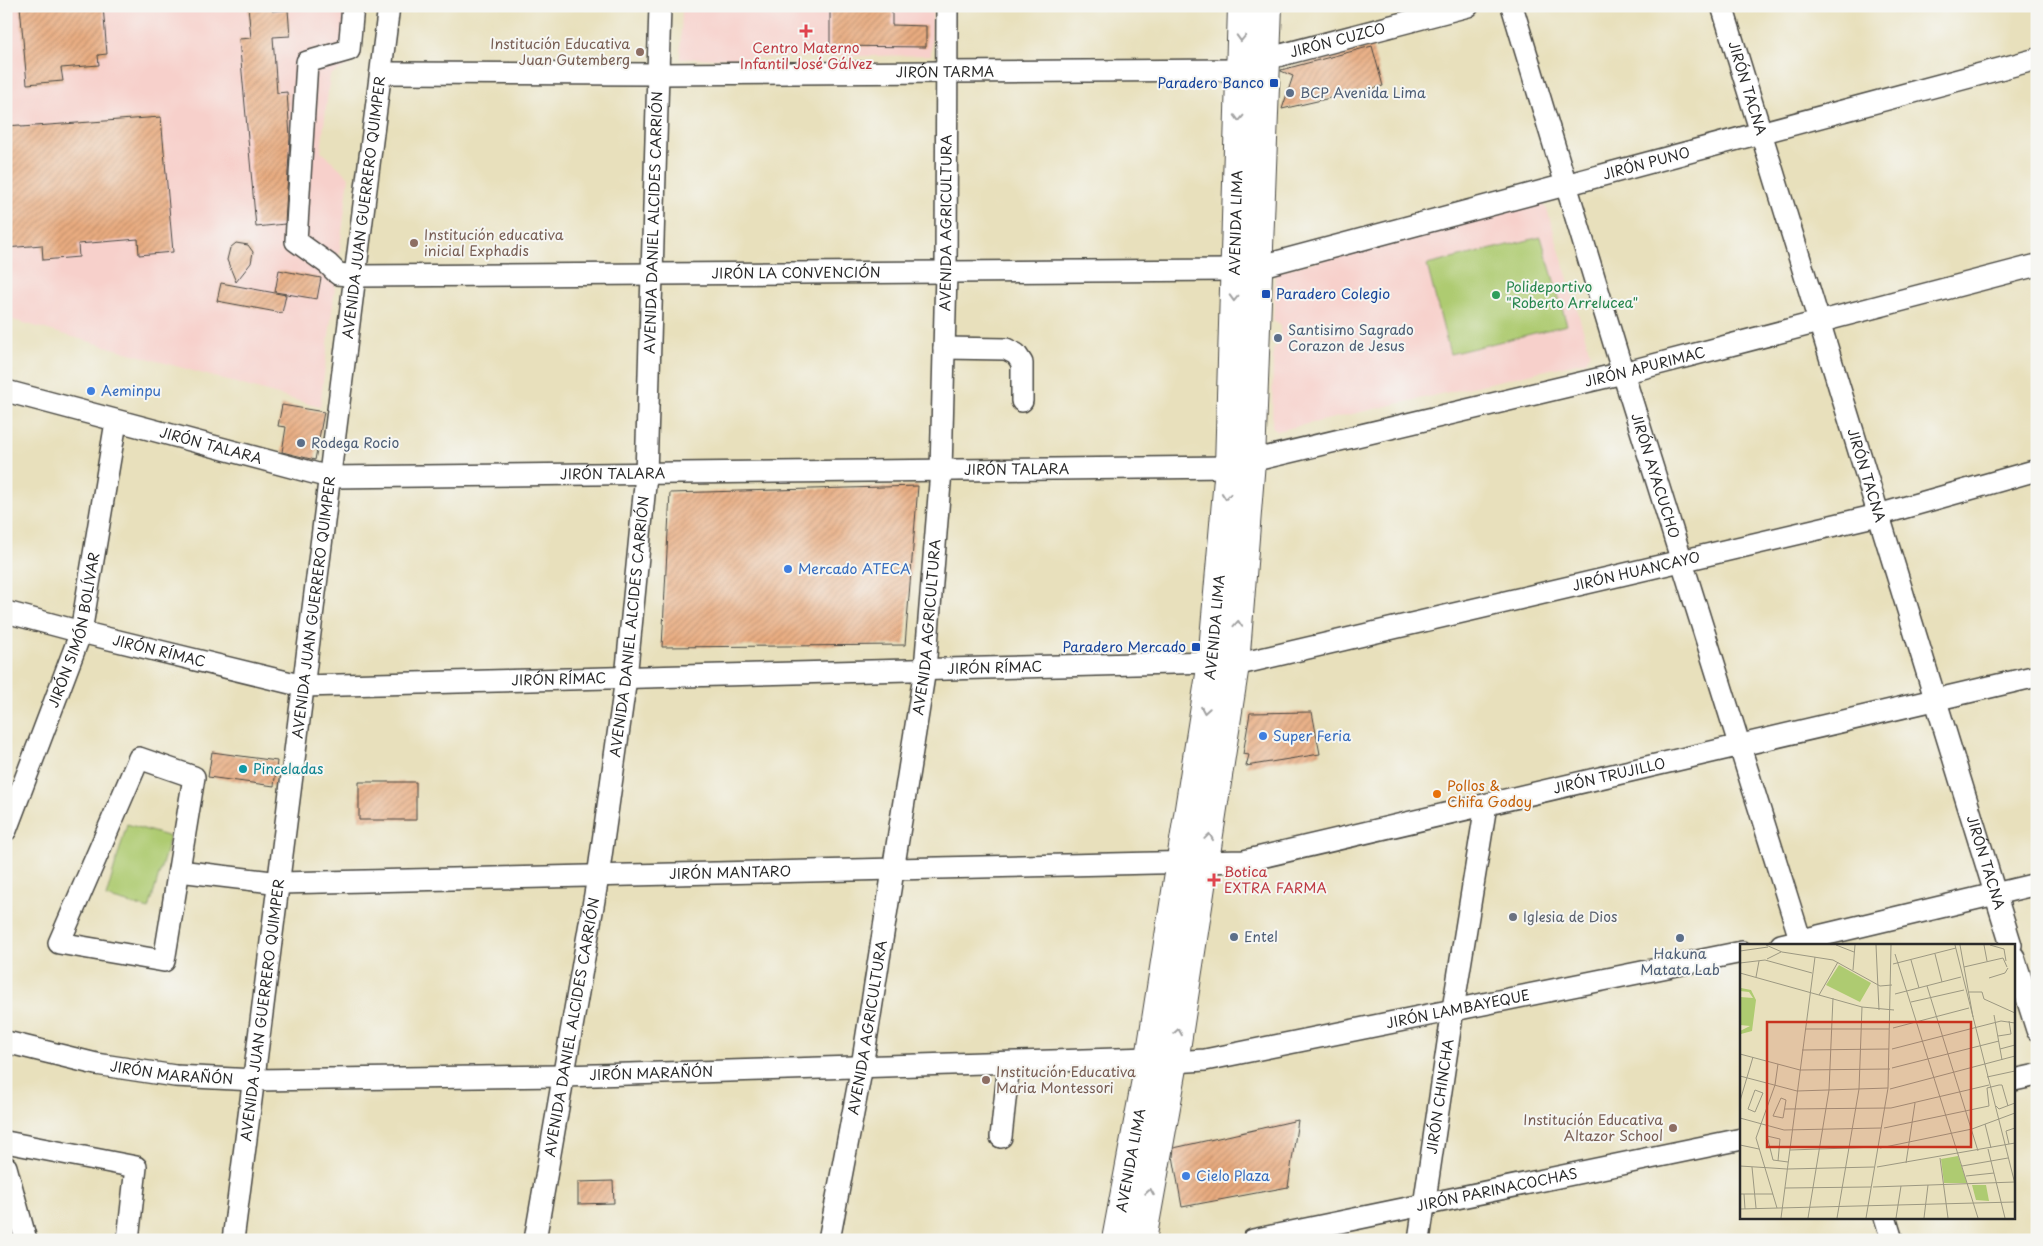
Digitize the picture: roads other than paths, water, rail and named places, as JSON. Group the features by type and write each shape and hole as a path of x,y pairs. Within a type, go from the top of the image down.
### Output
{"main road":[{"name":"AVENIDA LIMA","path":"1142,1240 1162,1060 1223,664 1240,464 1246,269 1240,70 1242,6"},
{"name":"AVENIDA LIMA","path":"1246,269 1266,59 1268,6"},
{"name":"AVENIDA LIMA","path":"1116,1240 1162,1060"}],"street":[{"name":"JIRÓN LA CONVENCIÓN","path":"353,6 349,50 307,62 296,241 328,264 338,274 356,276 1246,269"},
{"name":"AVENIDA JUAN GUERRERO QUIMPER","path":"233,1240 280,884 388,6"},
{"name":"AVENIDA DANIEL ALCIDES CARRIÓN","path":"535,1240 598,877 626,678 646,475 660,6"},
{"name":"AVENIDA AGRICULTURA","path":"829,1240 862,1066 926,669 941,471 946,272 947,6"},
{"name":"JIRÓN CUZCO","path":"1266,59 1468,6"},
{"name":"JIRÓN AYACUCHO","path":"1512,6 1623,373 1740,747 1795,943"},
{"name":"JIRÓN TACNA","path":"1722,6 2011,944"},
{"name":"JIRÓN PUNO","path":"1246,269 1566,186 2037,59"},
{"name":"JIRÓN TARMA","path":"381,73 659,74 1240,70"},
{"name":"JIRÓN APURIMAC","path":"1240,464 1623,373 2037,265"},
{"path":"944,348 1006,348 1016,354 1022,363 1022,401"},
{"name":"JIRÓN TALARA","path":"6,392 329,477 941,471 1240,464"},
{"name":"JIRÓN SIMÓN BOLÍVAR","path":"7,828 81,632 116,422"},
{"name":"JIRÓN HUANCAYO","path":"1223,664 1878,514 2037,470"},
{"name":"JIRÓN RÍMAC","path":"6,612 303,686 926,669 1223,664"},
{"name":"JIRÓN TRUJILLO","path":"1193,863 1244,861 1740,747 2037,676"},
{"path":"139,758 194,777 179,871 164,962 59,943 139,758"},
{"name":"JIRÓN CHINCHA","path":"1418,1240 1486,806"},
{"name":"JIRÓN MANTARO","path":"179,871 280,884 1193,863"},
{"path":"1795,943 2037,884"},
{"name":"JIRÓN LAMBAYEQUE","path":"1162,1060 1205,1060 1740,952"},
{"path":"2016,963 2037,1030"},
{"name":"JIRÓN MARAÑÓN","path":"6,1042 105,1066 175,1076 254,1080 563,1076 862,1066 1162,1060"},
{"path":"1001,1137 1009,1063"},
{"path":"2016,1080 2037,1075"},
{"name":"JIRÓN PARINACOCHAS","path":"1253,1240 1740,1139"},
{"path":"6,1142 136,1167 128,1240"},
{"path":"6,1167 26,1240"},
{"path":"1885,1218 1892,1240"}],"place":[{"name":"Centro Materno Infantil José Gálvez","path":"806,31"},
{"name":"Institución Educativa Juan Gutemberg","path":"640,52"},
{"name":"Paradero Banco","path":"1274,83"},
{"name":"BCP Avenida Lima","path":"1290,93"},
{"name":"Institución educativa inicial Exphadis","path":"414,243"},
{"name":"Paradero Colegio","path":"1266,294"},
{"name":"Polideportivo \"Roberto Arrelucea\"","path":"1496,295"},
{"name":"Santisimo Sagrado Corazon de Jesus","path":"1278,338"},
{"name":"Aeminpu","path":"91,391"},
{"name":"Rodega Rocio","path":"301,443"},
{"name":"Mercado ATECA","path":"788,569"},
{"name":"Paradero Mercado","path":"1196,647"},
{"name":"Super Feria","path":"1263,736"},
{"name":"Pinceladas","path":"243,769"},
{"name":"Pollos & Chifa Godoy","path":"1437,794"},
{"name":"Botica EXTRA FARMA","path":"1214,880"},
{"name":"Iglesia de Dios","path":"1513,917"},
{"name":"Entel","path":"1234,937"},
{"name":"Hakuna Matata Lab","path":"1680,938"},
{"name":"Institución Educativa Maria Montessori","path":"986,1080"},
{"name":"Institución Educativa Altazor School","path":"1673,1128"},
{"name":"Cielo Plaza","path":"1186,1176"}]}
